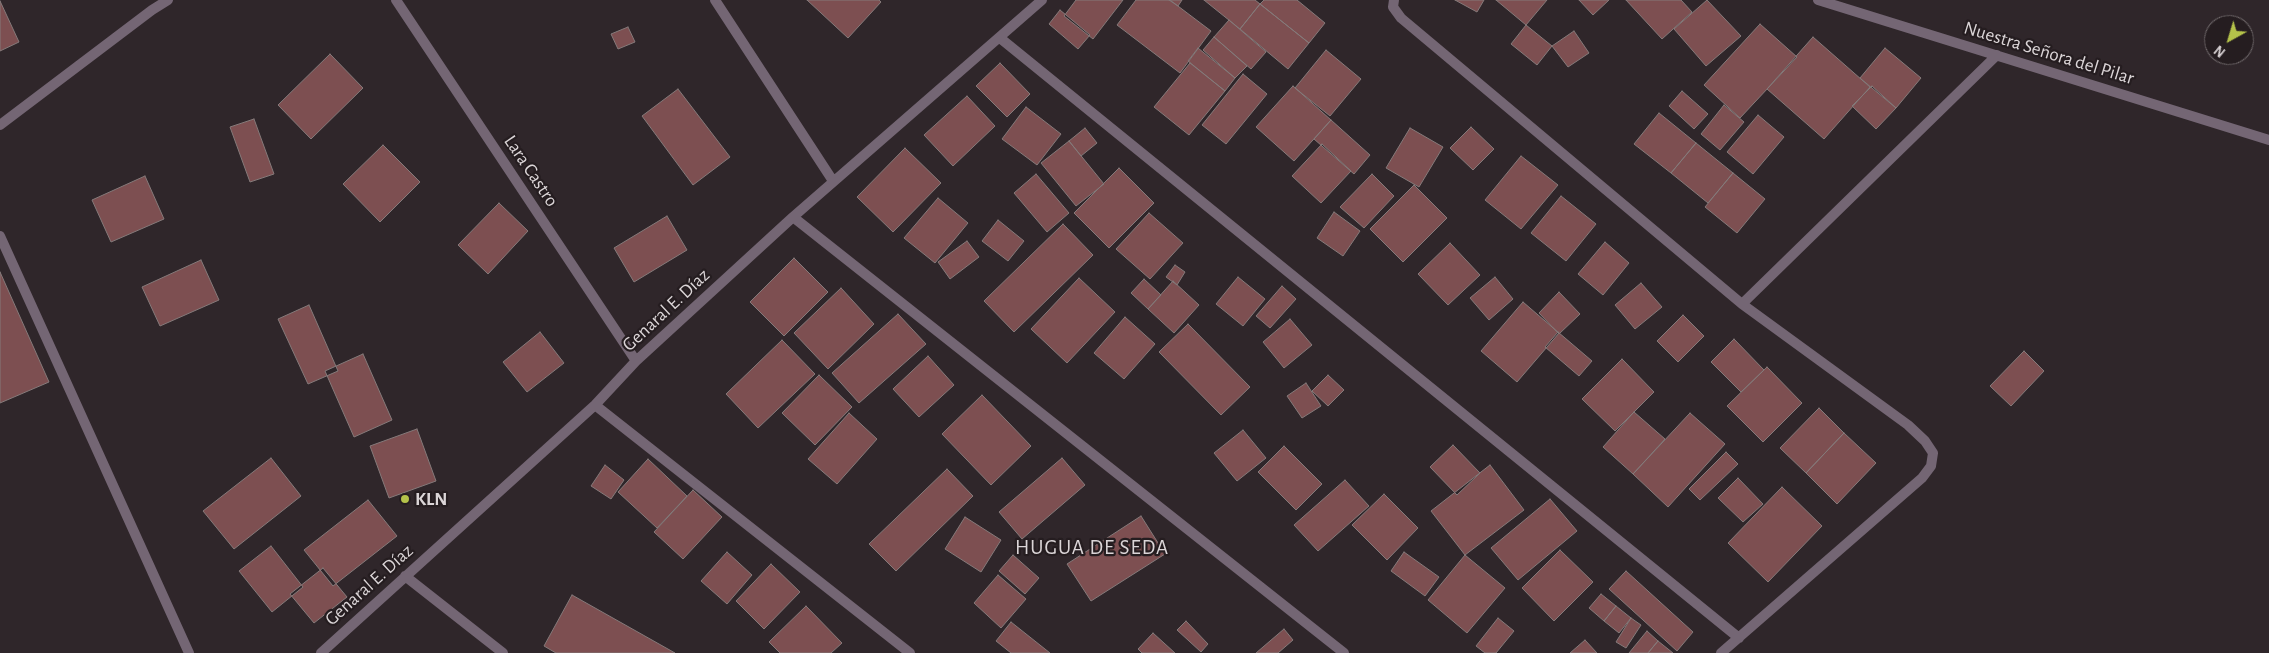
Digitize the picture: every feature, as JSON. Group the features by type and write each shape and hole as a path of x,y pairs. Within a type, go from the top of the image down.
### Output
{"street":[{"path":"0,125 152,10 168,0"},
{"name":"Lara Castro","path":"396,0 636,361"},
{"path":"715,0 833,181"},
{"name":"Genaral E. Díaz","path":"321,653 595,405 636,361 833,181 1042,0"},
{"path":"1394,0 1393,8 1401,18 1742,304 1908,425 1926,441 1933,453 1931,466 1922,478 1721,653"},
{"name":"Nuestra Señora del Pilar","path":"1818,0 2269,140"},
{"path":"1000,38 1739,638"},
{"path":"1742,304 1997,55"},
{"path":"793,218 1344,653"},
{"path":"0,236 189,653"},
{"path":"595,405 910,653"},
{"path":"405,576 503,653"}],"building":[{"path":"807,0 879,0 881,2 848,38"},
{"path":"1076,0 1123,0 1093,39 1064,16"},
{"path":"1136,0 1170,0 1211,31 1180,73 1117,25"},
{"path":"1169,0 1182,0 1178,6"},
{"path":"1204,0 1255,0 1260,4 1240,29"},
{"path":"1264,0 1297,0 1325,23 1309,43 1260,4"},
{"path":"1455,0 1484,0 1477,12"},
{"path":"1496,0 1547,0 1526,25"},
{"path":"1579,0 1609,0 1593,15"},
{"path":"1626,0 1681,0 1692,12 1662,39"},
{"path":"1707,0 1741,36 1706,66 1674,29"},
{"path":"0,1 19,42 0,51"},
{"path":"1260,4 1309,43 1288,69 1240,29"},
{"path":"1060,10 1090,35 1078,49 1049,24"},
{"path":"1229,20 1266,52 1251,69 1214,37"},
{"path":"1760,24 1797,57 1740,118 1704,85"},
{"path":"1526,25 1552,46 1537,65 1511,44"},
{"path":"628,27 635,42 618,49 611,34"},
{"path":"1574,31 1589,53 1568,67 1552,46"},
{"path":"1214,37 1247,66 1235,78 1203,50"},
{"path":"1813,37 1870,87 1824,139 1767,89"},
{"path":"1198,48 1235,78 1225,91 1188,61"},
{"path":"1885,48 1921,78 1896,108 1860,78"},
{"path":"1326,50 1361,79 1330,116 1295,88"},
{"path":"330,54 363,88 311,139 278,105"},
{"path":"1000,63 1030,94 1007,117 976,86"},
{"path":"1190,63 1225,91 1189,135 1154,107"},
{"path":"1243,74 1267,94 1226,144 1202,125"},
{"path":"1293,86 1331,120 1294,161 1256,127"},
{"path":"1872,86 1896,108 1876,129 1852,106"},
{"path":"678,89 730,157 693,185 642,116"},
{"path":"1682,91 1708,114 1694,129 1669,106"},
{"path":"967,96 995,126 953,166 924,135"},
{"path":"1724,105 1744,122 1720,150 1701,134"},
{"path":"1026,107 1061,134 1037,165 1002,139"},
{"path":"1659,113 1696,143 1671,173 1634,144"},
{"path":"1758,115 1784,137 1753,174 1727,152"},
{"path":"254,119 274,174 250,182 230,127"},
{"path":"1331,120 1370,155 1354,174 1314,139"},
{"path":"1471,127 1494,149 1473,170 1450,148"},
{"path":"1085,128 1097,143 1081,156 1069,141"},
{"path":"1410,128 1443,147 1419,187 1386,168"},
{"path":"1069,141 1104,184 1076,206 1041,163"},
{"path":"1696,143 1733,173 1708,203 1671,173"},
{"path":"1322,144 1351,171 1321,203 1292,176"},
{"path":"383,145 420,182 380,222 343,184"},
{"path":"905,148 941,183 893,232 857,197"},
{"path":"1521,156 1558,185 1521,229 1485,200"},
{"path":"1119,168 1154,203 1109,248 1074,213"},
{"path":"1733,173 1765,199 1737,233 1705,207"},
{"path":"1036,174 1069,213 1047,232 1014,193"},
{"path":"1372,174 1394,196 1364,228 1340,207"},
{"path":"145,176 164,219 111,242 92,200"},
{"path":"1414,185 1447,218 1403,262 1370,229"},
{"path":"1561,196 1596,224 1566,261 1531,233"},
{"path":"938,198 968,223 935,263 904,238"},
{"path":"499,203 528,231 488,274 458,245"},
{"path":"1334,212 1360,231 1343,256 1317,238"},
{"path":"1149,213 1183,243 1150,279 1116,249"},
{"path":"667,216 687,250 634,282 614,248"},
{"path":"998,220 1024,241 1008,261 982,241"},
{"path":"1063,224 1093,255 1014,332 984,301"},
{"path":"967,241 979,257 950,279 938,262"},
{"path":"1605,242 1629,263 1603,295 1578,274"},
{"path":"1450,243 1480,275 1448,305 1418,274"},
{"path":"794,258 828,292 784,336 750,302"},
{"path":"201,260 219,300 160,326 142,287"},
{"path":"1175,265 1185,272 1177,285 1166,277"},
{"path":"0,272 49,382 0,403"},
{"path":"1238,277 1265,299 1243,326 1216,304"},
{"path":"1495,277 1513,299 1489,320 1470,298"},
{"path":"1079,278 1115,312 1067,363 1031,329"},
{"path":"1144,279 1161,295 1148,309 1131,293"},
{"path":"1173,281 1199,305 1174,333 1148,309"},
{"path":"1641,283 1662,307 1635,329 1615,305"},
{"path":"1282,286 1296,299 1270,328 1256,316"},
{"path":"841,288 874,324 828,369 794,333"},
{"path":"1559,292 1580,314 1559,334 1539,313"},
{"path":"1523,302 1559,333 1517,382 1481,351"},
{"path":"309,305 338,371 308,384 278,319"},
{"path":"898,314 926,344 859,403 832,373"},
{"path":"1683,315 1704,336 1678,362 1657,341"},
{"path":"1125,317 1155,344 1124,379 1094,353"},
{"path":"1290,319 1312,345 1284,368 1263,342"},
{"path":"1188,324 1250,387 1221,415 1159,352"},
{"path":"540,332 564,363 527,392 503,362"},
{"path":"1558,332 1592,361 1579,376 1545,347"},
{"path":"1734,339 1764,370 1741,392 1711,362"},
{"path":"782,340 815,374 758,428 726,394"},
{"path":"2024,351 2044,371 2011,406 1990,386"},
{"path":"363,354 392,420 354,437 325,371"},
{"path":"928,356 954,385 919,417 893,389"},
{"path":"1622,359 1654,392 1615,431 1582,399"},
{"path":"1767,367 1802,403 1763,442 1727,406"},
{"path":"819,375 852,407 815,445 782,413"},
{"path":"1328,375 1344,390 1328,406 1312,391"},
{"path":"1306,383 1321,406 1302,418 1287,396"},
{"path":"982,395 1031,446 991,485 942,434"},
{"path":"1819,408 1844,433 1806,473 1780,448"},
{"path":"1634,412 1665,439 1633,474 1603,447"},
{"path":"849,413 877,439 837,484 808,459"},
{"path":"1690,413 1725,444 1668,507 1633,474"},
{"path":"417,429 436,481 389,498 370,446"},
{"path":"1243,430 1266,458 1237,481 1214,453"},
{"path":"1844,433 1876,463 1837,504 1806,473"},
{"path":"1453,445 1480,473 1457,495 1430,467"},
{"path":"1284,446 1322,484 1296,510 1258,472"},
{"path":"1726,452 1738,464 1700,500 1689,489"},
{"path":"271,458 301,496 234,549 203,511"},
{"path":"1062,458 1085,485 1022,539 999,512"},
{"path":"648,459 687,496 657,528 618,492"},
{"path":"605,465 624,480 611,499 591,486"},
{"path":"1490,465 1524,510 1465,555 1431,511"},
{"path":"947,469 973,496 896,571 869,544"},
{"path":"1738,478 1763,504 1743,522 1718,498"},
{"path":"1345,480 1369,506 1318,551 1294,525"},
{"path":"1782,487 1822,526 1768,582 1728,543"},
{"path":"693,490 722,517 683,559 654,532"},
{"path":"1384,494 1418,528 1387,560 1352,525"},
{"path":"1550,499 1577,531 1518,580 1491,548"},
{"path":"368,500 397,536 333,586 304,550"},
{"path":"1141,516 1165,554 1091,601 1067,564"},
{"path":"965,517 1001,540 981,572 945,549"},
{"path":"271,546 303,587 272,612 239,571"},
{"path":"1560,550 1593,582 1554,621 1522,588"},
{"path":"727,552 752,575 727,604 701,581"},
{"path":"1404,552 1439,577 1425,596 1391,571"},
{"path":"1013,555 1039,578 1025,594 999,571"},
{"path":"1465,555 1505,588 1467,633 1428,600"},
{"path":"771,564 800,592 764,629 736,601"},
{"path":"323,568 347,597 314,623 290,594"},
{"path":"1626,571 1693,632 1677,651 1609,589"},
{"path":"998,575 1026,599 1001,628 974,603"},
{"path":"1601,594 1616,606 1604,621 1589,608"},
{"path":"572,595 675,653 556,653 544,646"},
{"path":"806,606 842,643 831,653 780,653 769,642"},
{"path":"1616,606 1631,618 1619,633 1604,621"},
{"path":"1498,618 1514,631 1496,653 1485,653 1476,646"},
{"path":"1631,618 1641,625 1626,648 1616,642"},
{"path":"1186,621 1208,644 1201,652 1177,630"},
{"path":"1011,622 1050,653 1011,653 996,641"},
{"path":"1284,629 1293,640 1278,653 1256,653"},
{"path":"1647,631 1658,641 1648,653 1629,653"},
{"path":"1153,633 1175,653 1142,653 1138,649"},
{"path":"1585,640 1597,653 1570,653"},
{"path":"1658,641 1673,653 1648,653"}],"place":[{"name":"KLN","path":"405,499"}],"district":[{"name":"HUGUA DE SEDA","path":"1092,548"}]}
